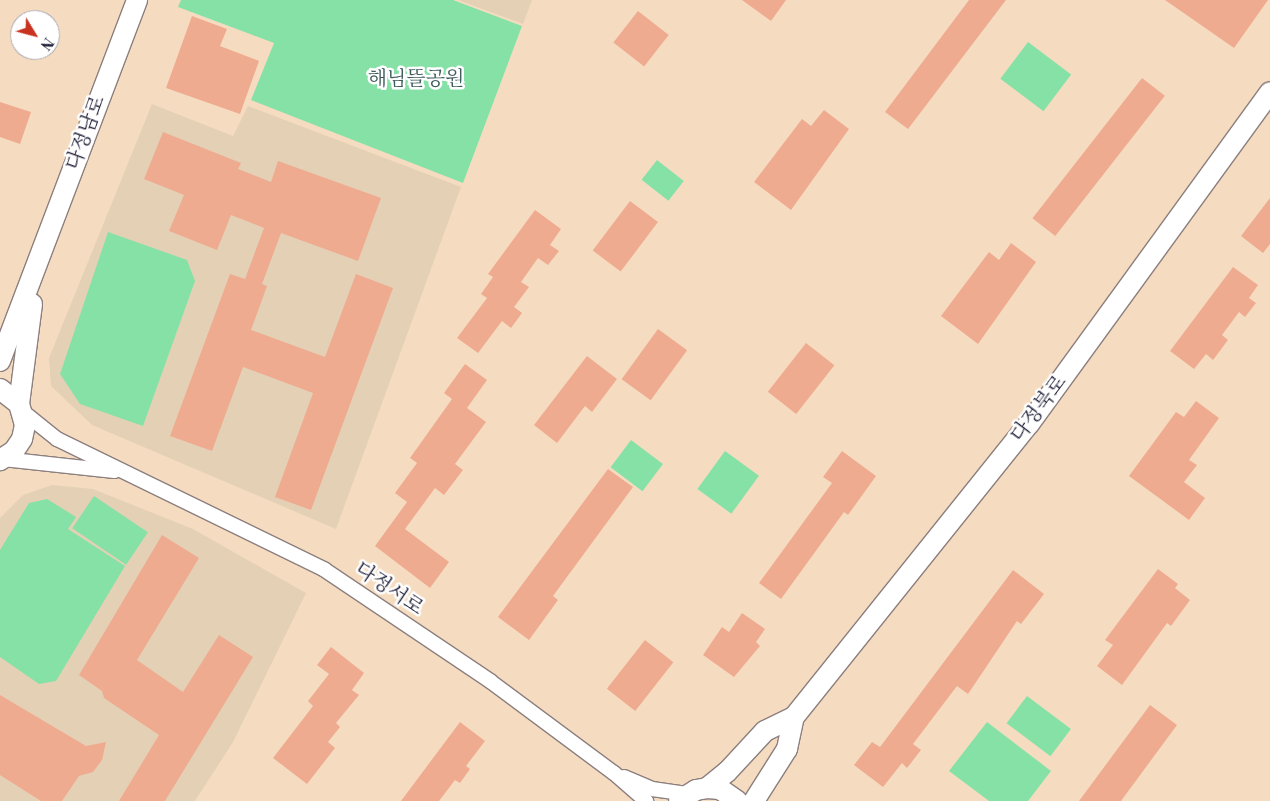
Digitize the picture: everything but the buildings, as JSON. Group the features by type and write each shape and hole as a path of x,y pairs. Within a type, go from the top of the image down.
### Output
{"street":[{"name":"다정남로","path":"37,267 137,0"},
{"name":"다정북로","path":"794,717 1023,431 1270,92"},
{"path":"0,361 37,267"},
{"path":"1,460 14,451 22,439 20,407 37,267"},
{"path":"0,389 20,407"},
{"name":"다정서로","path":"20,407 57,439 122,472 202,508 325,570 490,681 614,773"},
{"path":"1,460 122,472"},
{"path":"614,773 652,789 683,798 707,788 727,772 765,731 794,717"},
{"path":"754,801 787,749 794,717"},
{"path":"614,773 646,801"},
{"path":"707,788 720,789 737,801"}],"shaded area":[{"path":"458,0 532,0 523,24"},
{"path":"152,104 233,136 248,106 461,187 336,529 92,425 51,386 49,358"},
{"path":"52,485 93,489 193,529 306,593 233,742 195,801 0,801 0,518 23,495"}],"green space":[{"name":"해님뜰공원","path":"181,0 453,0 522,26 463,183 251,100 274,43 178,7"},
{"path":"1028,42 1071,74 1043,111 1000,79"},
{"path":"657,160 684,181 668,201 642,180"},
{"path":"108,232 187,260 195,281 143,426 80,404 60,374"},
{"path":"631,440 663,464 642,491 611,467"},
{"path":"725,451 759,476 731,514 697,489"},
{"path":"94,496 148,532 126,565 72,528"},
{"path":"47,499 76,517 68,529 125,566 56,681 39,684 0,657 0,550 29,503"},
{"path":"1027,696 1071,729 1050,756 1007,723"},
{"path":"987,722 1051,771 1028,801 989,801 949,771"}]}
